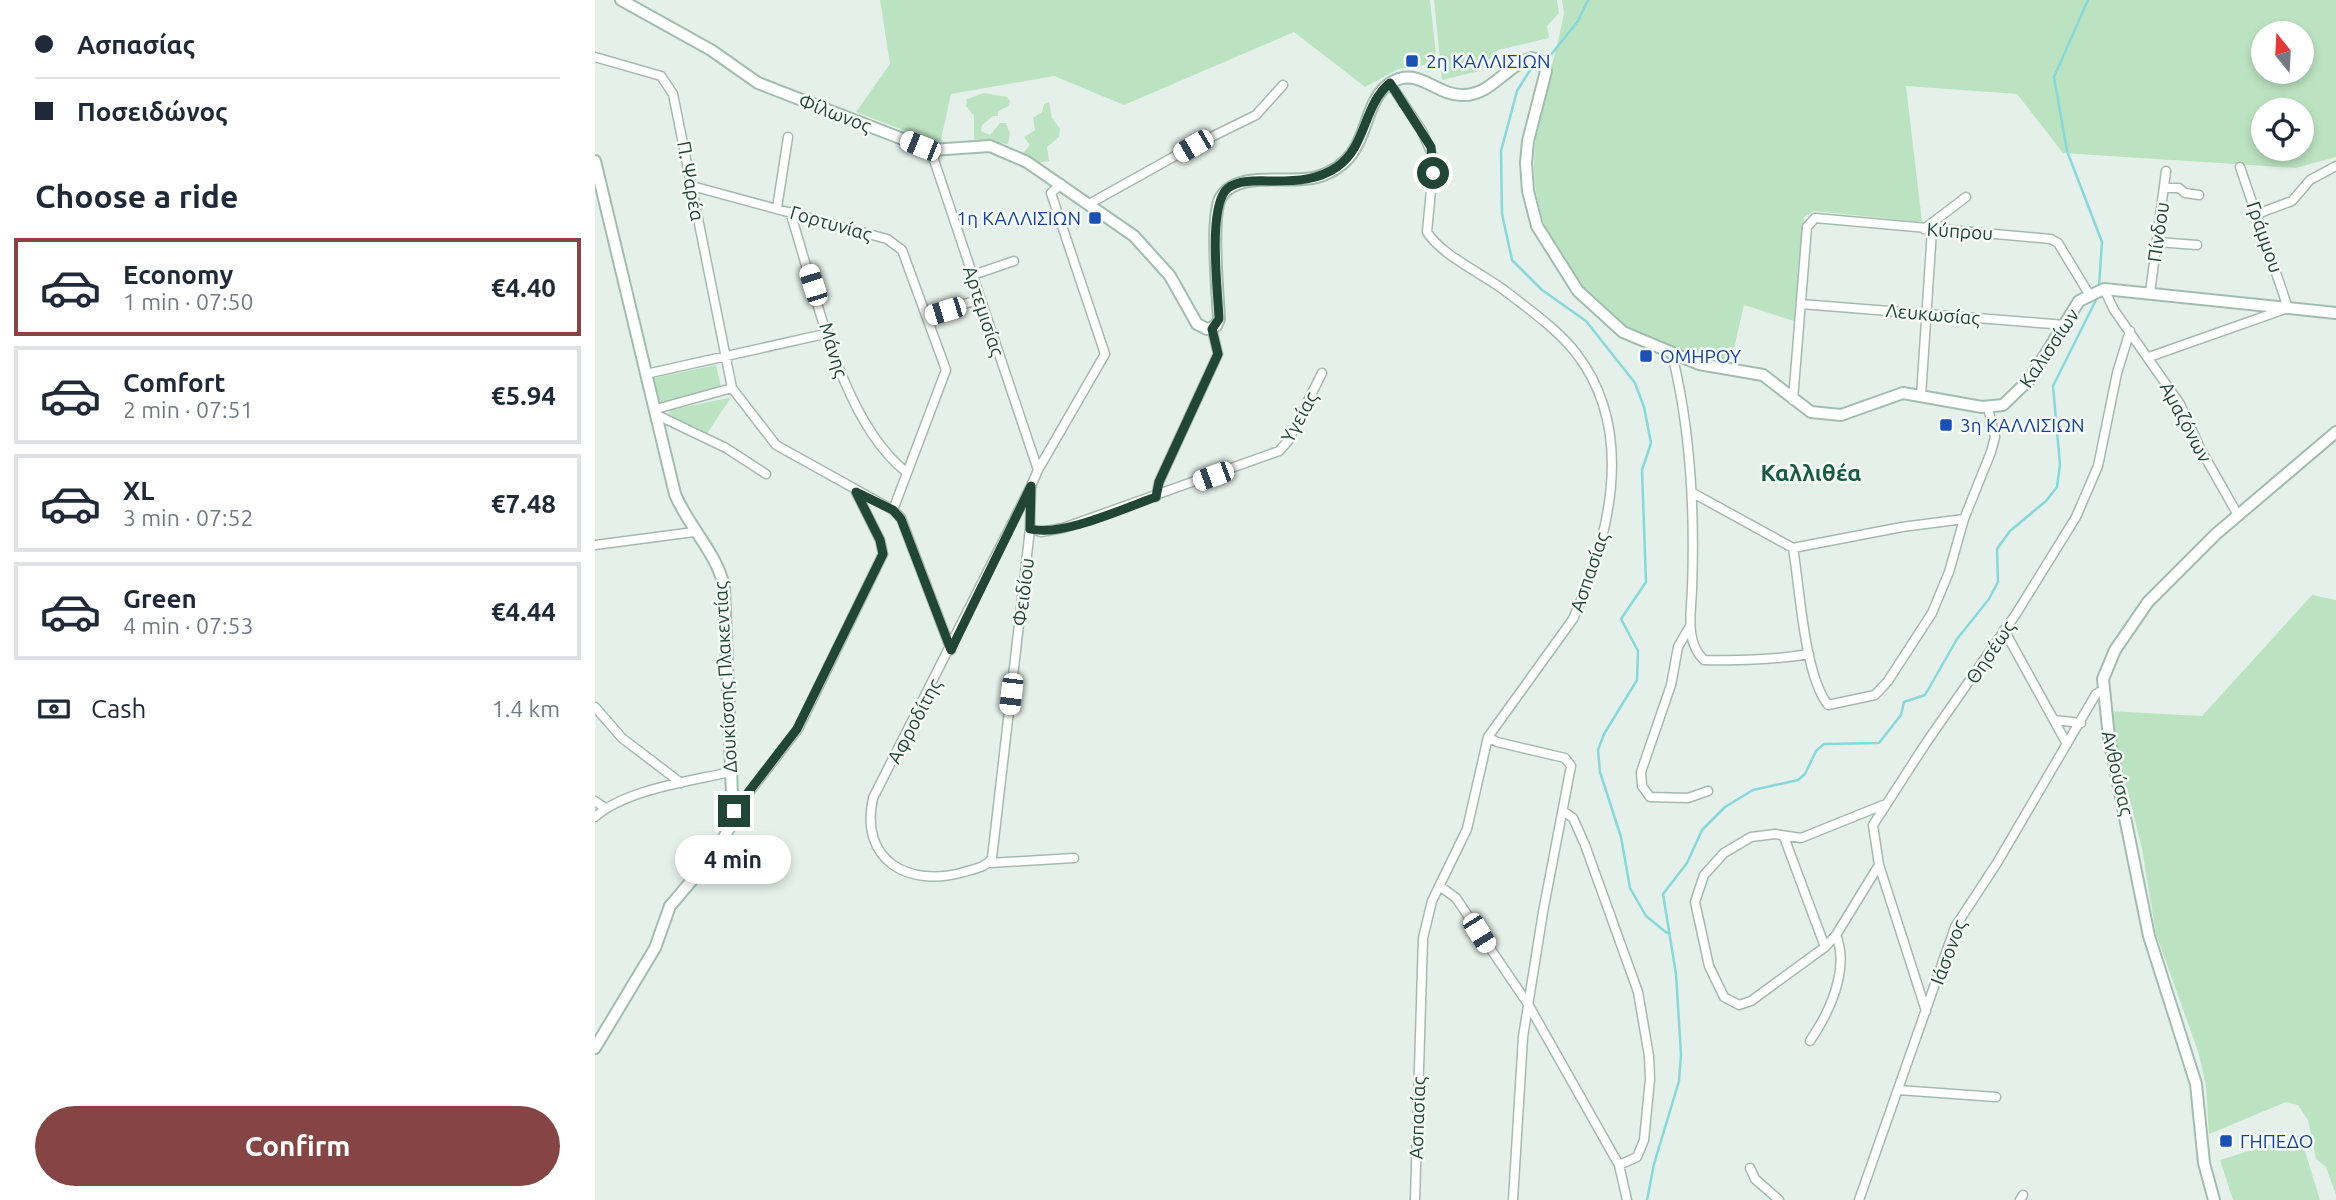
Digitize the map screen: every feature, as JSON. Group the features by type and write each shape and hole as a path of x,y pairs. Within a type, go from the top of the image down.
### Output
{"main road":[{"name":"Φίλωνος","path":"621,0 711,50 750,80 935,150 997,147 1061,184"},
{"path":"1061,184 1146,247 1170,276 1197,324 1212,329 1219,319 1216,210 1224,192 1240,183 1303,180 1326,174 1355,150 1379,95 1390,83 1409,76 1446,93 1469,95 1485,89 1527,60 1536,58 1543,62 1545,76 1530,131 1525,163 1529,200 1537,226 1569,279 1592,306 1623,332 1672,354 1706,365 1763,375 1776,382 1793,400 1811,412 1832,416 1891,395 1920,396 1987,408"},
{"name":"Δουκίσσης Πλακεντίας","path":"595,161 675,494 694,532 716,565 724,586 730,772 734,811 729,832 666,912 655,948 595,1048"},
{"name":"Καλισσίων","path":"1987,408 2006,403 2022,389 2078,304 2089,294 2104,289 2336,313"},
{"name":"Ανθούσας","path":"2214,1200 2204,1163 2196,1084 2153,952 2109,738 2103,690 2110,659 2137,615 2238,515 2336,432"}],"street":[{"name":"Π. Ψαρέα","path":"595,57 661,76 667,81 678,110 724,358 732,388"},
{"name":"Ασπασίας","path":"1390,83 1422,131 1434,159 1427,232 1441,249 1486,276 1542,320 1576,354 1599,394 1610,437 1612,484 1609,509 1583,597 1573,619 1488,737 1468,829 1432,901 1423,938 1415,1200"},
{"path":"1090,204 1193,146 1256,116 1283,85"},
{"path":"777,208 788,137"},
{"name":"Αρτεμισίας","path":"935,150 934,160 1038,470"},
{"path":"2257,214 2292,201 2310,180 2336,166"},
{"name":"Γράμμου","path":"2240,167 2288,307"},
{"name":"Πίνδου","path":"2150,293 2166,171"},
{"name":"Φειδίου","path":"990,863 1030,529 1031,486 1105,355 1051,193 1061,184"},
{"name":"Γορτυνίας","path":"692,186 887,239 902,250 946,370 946,378 893,510"},
{"path":"2164,188 2179,188 2185,194 2199,195"},
{"path":"1920,396 1927,312 1928,229 1966,197"},
{"name":"Μάνης","path":"790,212 851,400 883,451 907,472"},
{"name":"Κύπρου","path":"1801,304 1807,227 1810,220 1815,218 2051,239 2058,243 2089,294"},
{"path":"2157,242 2197,245"},
{"path":"973,275 1014,261"},
{"path":"2104,289 2114,310 2130,331"},
{"path":"927,316 981,299"},
{"path":"1793,400 1801,304"},
{"name":"Λευκωσίας","path":"1801,304 2065,325"},
{"path":"2149,357 2288,307"},
{"path":"1156,497 1159,482 1218,354 1212,329"},
{"name":"Αμαζόνων","path":"2130,331 2180,404 2200,450 2238,515"},
{"name":"Θησέως","path":"1873,833 1873,825 1884,805 2061,543 2089,491 2098,466 2117,373 2130,331"},
{"path":"646,374 829,333"},
{"path":"1672,354 1684,406 1693,493 1690,626 1694,650 1704,660 1769,660 1809,654"},
{"name":"Υγείας","path":"1030,529 1041,531 1063,528 1156,497 1284,446 1322,373"},
{"path":"657,412 732,388 776,445 856,492 893,510 907,530 951,650"},
{"path":"1793,548 1809,654 1820,695 1828,705 1875,695 1888,681 1932,613 1949,572 1964,519 1994,438 1987,408"},
{"path":"657,412 715,442 766,474"},
{"name":"Αφροδίτης","path":"990,863 949,877 931,879 907,874 885,857 878,846 871,825 871,808 873,798 951,650 1031,486"},
{"path":"734,811 797,729 883,554 880,540 856,492"},
{"path":"1693,493 1793,548 1902,527 1964,519"},
{"path":"595,545 694,532"},
{"path":"1690,626 1678,647 1671,685 1641,772 1642,786 1650,797 1668,800 1708,791"},
{"path":"2004,630 2067,744"},
{"name":"Ιάσονος","path":"1859,1200 1955,928 1997,863 2096,694 2103,690"},
{"path":"595,708 622,738 681,783"},
{"path":"2054,720 2081,723"},
{"path":"1488,737 1569,761 1571,766 1528,1004 1513,1200"},
{"path":"595,817 605,808 681,783 730,772"},
{"path":"595,801 605,808"},
{"path":"1879,865 1836,935 1825,947 1743,1005 1728,1002 1714,978 1695,902 1699,883 1724,853 1751,837 1775,834 1801,838 1884,805"},
{"path":"1563,811 1573,818 1585,845 1638,992 1645,1028 1650,1079 1644,1140 1637,1157 1619,1166"},
{"path":"1852,819 1873,833 1879,865 1926,1011"},
{"path":"1784,837 1825,947"},
{"path":"990,863 1054,862 1074,858"},
{"path":"1441,887 1456,898 1528,1004 1619,1166 1627,1200"},
{"path":"1810,1041 1825,1018 1835,993 1840,957 1836,935"},
{"path":"1898,1090 1996,1097"},
{"path":"1750,1168 1755,1179 1779,1200"}],"green space":[{"path":"880,0 1430,0 1437,63 1398,69 1365,87 1294,32 1124,105 1054,76 951,94 940,144 856,112 890,64"},
{"path":"1434,0 1557,0 1559,13 1547,26 1549,38 1498,50 1479,71 1442,80"},
{"path":"1562,0 2336,0 2336,157 2296,168 2063,153 2017,94 1906,86 1922,222 1814,211 1804,217 1794,321 1744,305 1731,361 1660,343 1620,324 1585,294 1558,255 1540,210 1534,165 1538,127 1564,13"},
{"path":"984,93 1007,97 1010,101 1009,106 998,111 998,116 993,116 982,125 981,131 990,135 1000,123 1006,123 1010,134 1008,144 974,139 974,116 966,106 967,99"},
{"path":"1049,102 1052,118 1060,129 1059,137 1047,147 1049,161 1037,163 1021,155 1030,145 1024,137 1035,130 1033,118 1042,112 1044,104"},
{"path":"716,365 722,391 659,404 654,378"},
{"path":"730,399 706,435 668,414 671,410"},
{"path":"2312,595 2336,600 2336,1195 2326,1167 2316,1159 2308,1120 2298,1105 2286,1102 2209,1134 2206,1087 2199,1054 2156,934 2142,849 2108,711 2202,716"},
{"path":"2300,1135 2320,1200 2233,1200 2220,1160"}],"waterway":[{"path":"1550,56 1578,21 1588,0"},
{"path":"2088,0 2054,77 2067,151 2102,242 2099,286"},
{"path":"1532,67 1517,91 1501,151 1502,214 1512,260 1542,290 1586,321 1635,383 1644,407 1651,443 1642,470 1646,582 1621,619 1638,651 1637,680 1604,734 1598,750 1600,772 1621,837 1630,888 1646,916 1667,933"},
{"path":"1647,1200 1654,1164 1679,1081 1681,1054 1676,974 1663,894 1687,863 1702,830 1725,807 1753,790 1798,780 1805,774 1816,751 1824,744 1879,743 1901,715 1904,702 1925,695 1957,639 1989,599 1998,582 1997,549 2010,531 2046,501 2057,487 2060,465 2053,386 2098,296"}],"place":[{"name":"2η ΚΑΛΛΙΣΙΩΝ","path":"1412,61"},
{"name":"1η ΚΑΛΛΙΣΙΩΝ","path":"1095,218"},
{"name":"ΟΜΗΡΟΥ","path":"1646,356"},
{"name":"3η ΚΑΛΛΙΣΙΩΝ","path":"1946,425"},
{"name":"ΓΗΠΕΔΟ","path":"2226,1141"}],"district":[{"name":"Καλλιθέα","path":"1811,473"}],"route":[{"path":"734,811 743,803 797,729 883,554 880,540 856,492 893,510 901,519 943,635 951,650 1031,486 1030,529 1041,531 1063,528 1156,497 1159,482 1218,354 1212,329 1219,319 1216,210 1228,188 1240,183 1303,180 1326,174 1355,150 1379,95 1390,83 1431,147 1433,173"}]}
